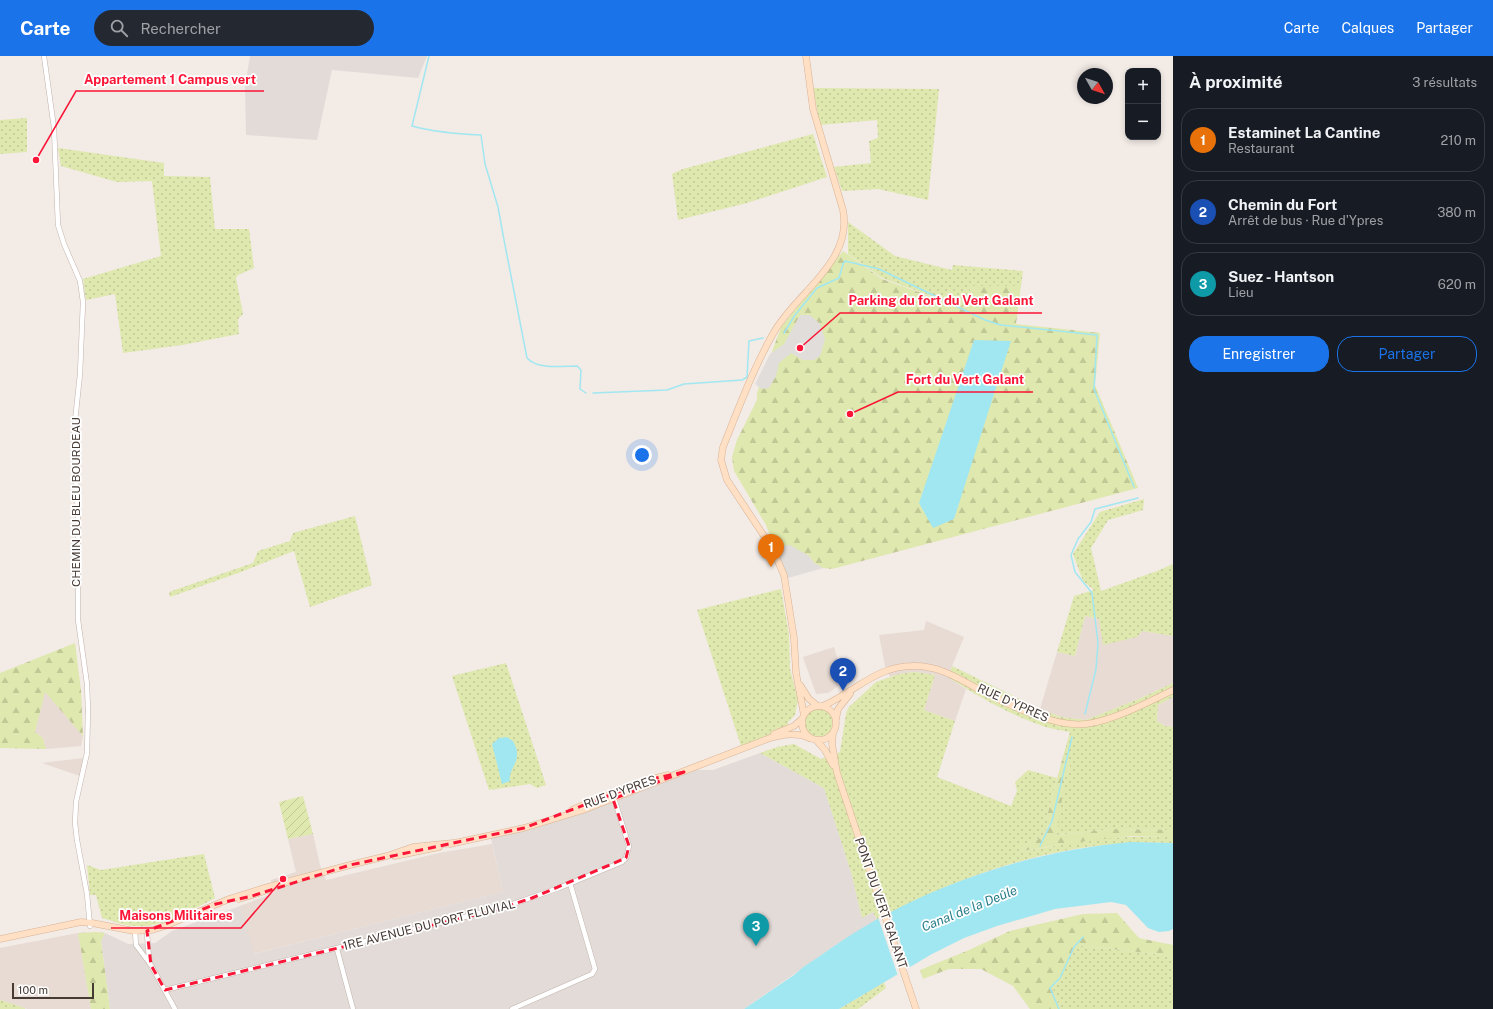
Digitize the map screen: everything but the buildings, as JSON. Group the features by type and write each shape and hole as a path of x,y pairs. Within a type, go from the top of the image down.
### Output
{"main road":[{"path":"806,56 813,109 842,205 844,215 844,231 841,244 830,263 786,316 766,347 727,437 722,452 722,463 730,485 772,548 783,570 794,638 797,678 803,717 802,728 825,750 836,773"},
{"name":"RUE D'YPRES","path":"820,706 832,702 872,677 889,669 910,666 930,667 948,672 991,696 1020,708 1059,723 1078,725 1095,723 1112,717 1173,690"},
{"path":"797,678 808,697 820,706 830,710 836,720 832,744 836,773"},
{"name":"RUE D'YPRES","path":"836,720 840,706 856,688"},
{"path":"803,717 808,709 820,706"},
{"name":"RUE D'YPRES","path":"755,744 794,726 803,717"},
{"path":"813,739 825,739 833,733"},
{"name":"RUE D'YPRES","path":"0,939 75,923 135,931 147,931 165,926 221,902 249,892 379,858 413,847 453,843 524,828 614,798 770,738 798,735 813,739"},
{"name":"RUE D'YPRES","path":"558,817 590,802 652,779 684,772"},
{"name":"PONT DU VERT GALANT","path":"836,773 878,893 916,1009"}],"street":[{"name":"CHEMIN DU BLEU BOURDEAU","path":"44,56 54,128 58,224 64,244 80,281 83,302 80,374 74,440 78,514 78,613 87,684 88,725 87,752 76,802 75,823 76,840 87,894 89,924"},
{"name":"1RE AVENUE DU PORT FLUVIAL","path":"165,990 501,908 622,862 626,858 629,846 614,798"},
{"path":"512,1009 592,974 595,969 570,883"},
{"path":"135,931 136,945 151,965 175,1009"},
{"path":"147,931 151,965"},
{"path":"337,949 353,1009"}],"highlighted area":[{"path":"684,772 613,799 629,846 626,858 532,898 499,909 165,990 151,965 147,931 216,904 252,896 350,865 524,828 652,779"}],"shaded area":[{"path":"250,56 427,56 418,78 332,70 317,140 246,135 245,86"},
{"path":"800,315 810,315 820,324 825,339 820,356 814,360 803,360 791,353 779,363 776,376 769,388 762,389 755,384 770,354 784,344"},
{"path":"790,545 809,556 814,563 823,568 788,578 775,547"},
{"path":"1085,616 1142,631 1173,636 1173,683 1141,698 1086,720 1061,717 1040,709 1057,652 1075,656"},
{"path":"926,621 964,637 952,666 949,678 966,689 955,721 924,710 935,675 915,672 890,677 885,666 879,635 924,630"},
{"path":"834,647 844,682 828,693 816,694 803,657"},
{"path":"45,691 83,736 81,746 46,749 43,738 35,732"},
{"path":"1173,697 1173,727 1165,726 1157,721 1158,705"},
{"path":"760,753 824,788 851,872 862,918 873,912 877,920 837,944 744,1009 110,1009 101,940 105,933 128,944 155,943 172,931 240,906 254,954 503,892 491,838 539,827 698,769 713,770"},
{"path":"83,758 80,776 42,763"},
{"path":"313,834 320,865 326,880 439,853 492,844 503,892 253,954 240,906 274,893 271,880 296,872 288,839"},
{"path":"78,933 91,1009 27,1009 0,1000 0,948"}],"green space":[{"path":"813,88 939,89 928,200 878,189 842,191 834,167 871,163 869,141 878,138 877,120 820,125"},
{"path":"27,118 27,152 0,154 0,120"},
{"path":"813,134 827,177 747,203 678,220 672,174 683,169"},
{"path":"58,148 164,163 164,176 210,177 215,229 249,229 254,268 238,275 236,278 243,314 238,319 239,334 182,345 123,353 115,294 86,300 83,279 161,256 152,181 117,182 61,166"},
{"path":"848,222 895,256 952,270 953,265 1023,271 1021,286 971,286 966,309 882,278 848,254"},
{"path":"843,251 882,279 966,309 971,286 1021,286 1016,324 1100,333 1095,385 1138,488 832,569 823,568 814,563 809,556 778,546 734,471 732,457 737,440 757,400 757,393 781,327"},
{"path":"1144,499 1143,510 1108,520 1091,548 1101,591 1173,564 1173,636 1142,631 1137,637 1103,645 1099,619 1085,616 1075,656 1057,652 1074,596 1094,590 1083,581 1073,554 1100,512"},
{"path":"355,516 372,585 310,607 294,551 241,572 170,597 169,592 253,563 258,551 290,541 293,533"},
{"path":"781,589 789,635 790,669 798,700 795,715 788,722 788,727 741,746 697,610"},
{"path":"75,643 81,690 83,736 45,692 35,732 43,738 46,749 0,748 0,673"},
{"path":"506,663 546,785 537,788 530,784 489,790 452,676"},
{"path":"952,666 1040,709 1061,717 1086,720 1141,698 1173,683 1173,697 1158,705 1157,721 1165,726 1173,727 1173,830 1113,829 1056,835 1065,778 1070,766 1062,760 1070,732 1049,728 1006,711 949,678"},
{"path":"915,672 935,675 924,710 955,721 937,777 1011,806 1017,791 1015,782 1028,770 1057,778 1046,820 1050,823 1041,838 1021,846 1022,851 1087,840 1119,837 1173,836 1173,843 1136,843 1098,846 1032,858 968,878 877,920 873,912 862,918 851,872 824,788 760,753 777,747 794,744 821,759 840,752 848,708 876,682 899,674"},
{"path":"819,709 829,713 833,723 829,733 819,737 809,733 805,723 809,713"},
{"path":"1062,760 1070,766 1065,778 1057,835 1112,829 1173,830 1173,836 1133,836 1086,841 1022,851 1021,846 1041,838 1050,824 1046,820"},
{"path":"303,796 313,834 288,839 279,802"},
{"path":"204,854 215,898 187,913 167,921 146,926 132,926 102,918 96,895 90,895 87,865 101,870"},
{"path":"1117,913 1139,938 1173,945 1173,956 1076,945 1053,990 1061,1009 1030,1009 1013,986 981,969 949,969 923,979 920,970 1010,931 1083,914"},
{"path":"78,933 105,933 101,941 110,1009 91,1009"},
{"path":"1076,945 1173,956 1173,1009 1061,1009 1053,990"},
{"path":"884,982 886,988 858,1009 839,1009"},
{"path":"0,1000 25,1008 25,1009 0,1009"}],"water":[{"path":"974,340 1011,341 954,519 933,528 919,503"},
{"path":"507,737 514,742 517,750 517,757 510,774 510,781 502,784 492,744 499,738"},
{"name":"Canal de la Deûle","path":"1131,842 1173,843 1173,929 1169,931 1159,932 1148,928 1126,905 1111,902 1055,909 997,926 964,938 932,954 839,1009 744,1009 856,932 904,905 935,891 998,868 1031,859 1097,846"}],"pier":[{"path":"889,911 910,969 898,976 878,917"}],"waterway":[{"path":"429,56 412,126 429,130 481,135 485,164 498,207 527,358 532,362 544,366 577,366 581,370 580,389 586,393"},
{"path":"784,333 795,315 817,288 839,278 845,261 879,269 985,320 1001,325 1097,335 1094,389 1134,487"},
{"path":"593,393 667,390 684,384 742,380 747,377 749,341 763,338"},
{"path":"1085,714 1096,669 1098,643 1092,593 1075,572 1071,555 1078,539 1091,522 1095,509 1138,498"},
{"path":"1040,846 1052,821 1072,737"},
{"path":"1059,1009 1050,988 1060,978 1074,947 1083,937"}],"place":[{"name":"Appartement 1 Campus vert","path":"36,160"},
{"name":"Parking du fort du Vert Galant","path":"800,348"},
{"name":"Fort du Vert Galant","path":"850,414"},
{"name":"Estaminet La Cantine","path":"771,567"},
{"name":"Chemin du Fort","path":"843,691"},
{"name":"Maisons Militaires","path":"283,879"},
{"name":"Suez - Hantson","path":"756,946"}]}
